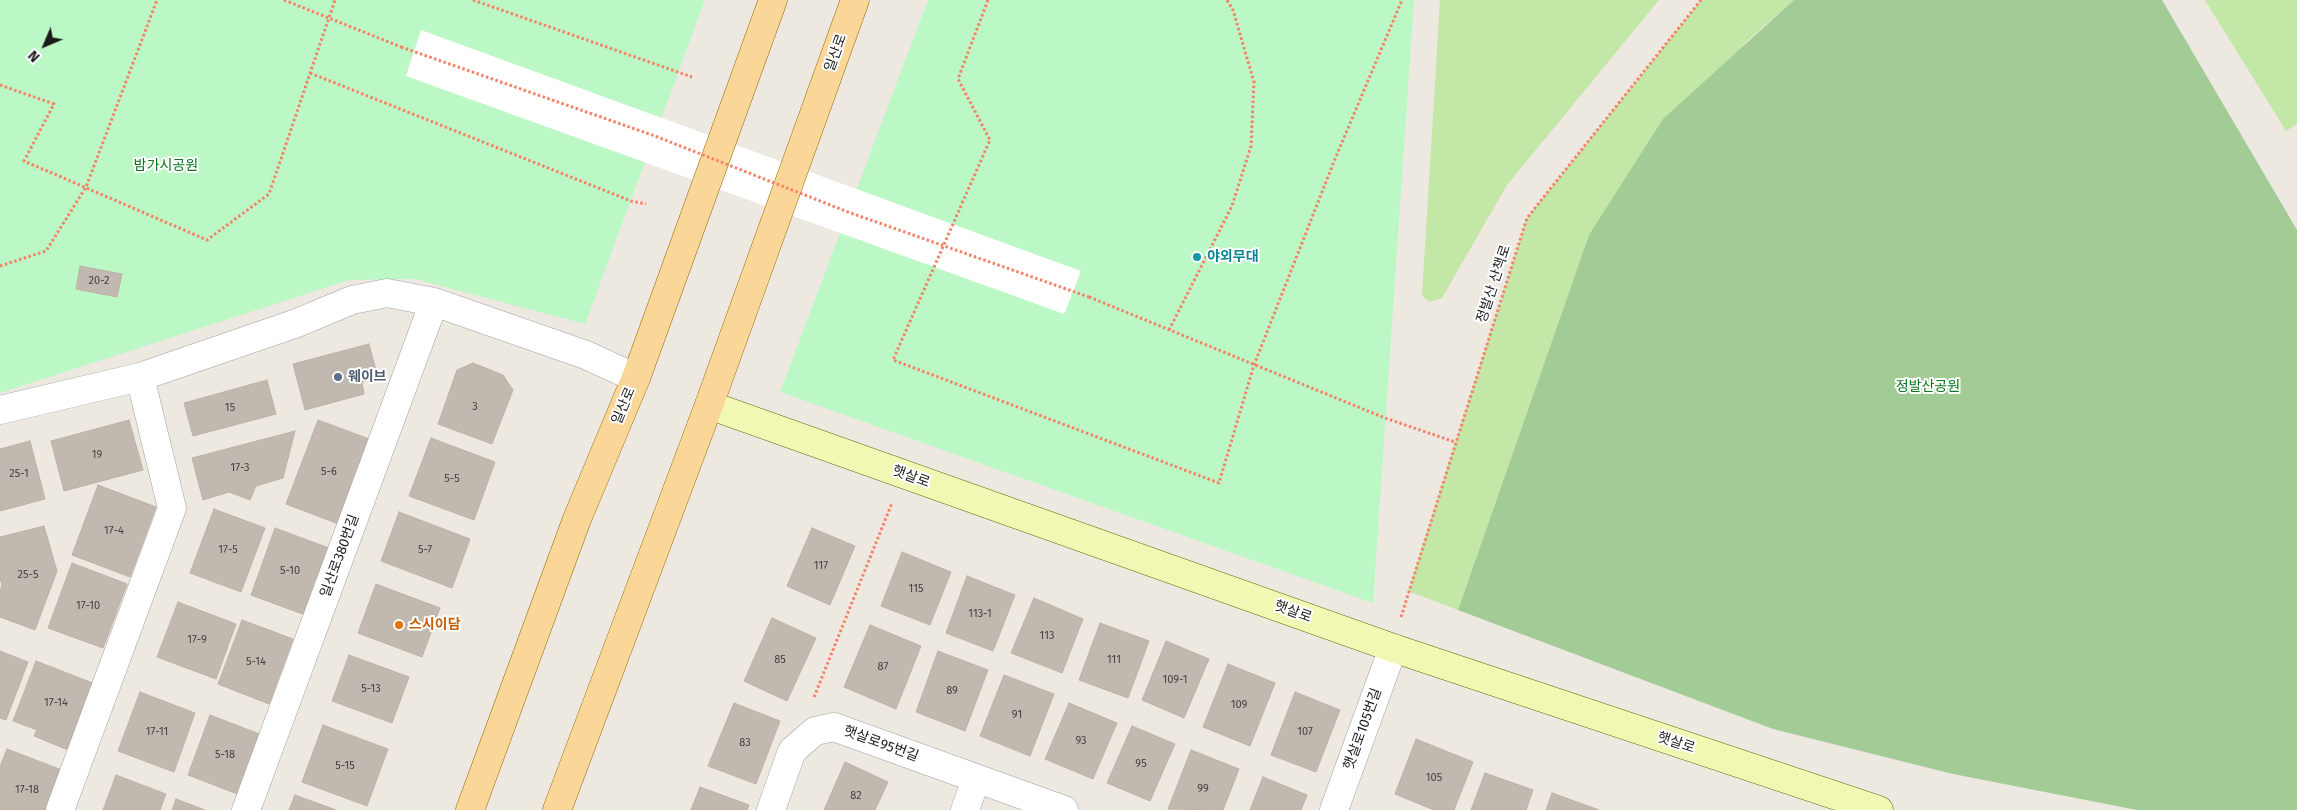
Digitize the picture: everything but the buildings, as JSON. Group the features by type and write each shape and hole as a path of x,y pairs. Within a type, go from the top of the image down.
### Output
{"main road":[{"name":"일산로","path":"470,810 577,519 636,378 773,0"},
{"name":"일산로","path":"557,810 709,405 855,0"}],"street":[{"path":"0,410 140,377 297,323 352,300 387,293 434,302 586,355 636,378"},
{"name":"일산로380번길","path":"246,810 434,302"},
{"path":"60,810 172,508 140,377"},
{"name":"햇살로","path":"709,405 1393,648 1880,810"},
{"name":"햇살로105번길","path":"1334,810 1393,648"},
{"name":"햇살로95번길","path":"815,731 834,727 1064,810"},
{"path":"771,810 792,752 815,731"},
{"path":"965,810 976,779"}],"path":[{"path":"0,266 46,251 86,187 157,0"},
{"path":"284,0 401,47 645,133 848,212 1089,297 1385,418 1455,442"},
{"path":"0,86 54,104 24,161 207,240 269,194 335,0"},
{"path":"473,0 692,77"},
{"path":"988,0 958,79 990,140 893,360 1219,483 1254,365 1335,159 1402,0"},
{"path":"1169,330 1232,206 1251,146 1254,82 1233,10 1227,0"},
{"name":"정발산 산책로","path":"1400,622 1455,442 1527,218 1701,0"},
{"path":"310,73 631,201 646,204"},
{"path":"815,731 809,708 892,503"}],"green space":[{"name":"밤가시공원","path":"0,0 705,0 585,324 415,279 349,280 0,393"},
{"path":"928,0 1414,0 1373,603 780,392"},
{"path":"1440,0 1659,0 1507,185 1442,298 1430,302 1422,296"},
{"path":"1701,0 1794,0 1748,40 1589,235 1458,610 1408,591 1527,218"},
{"name":"정발산공원","path":"1794,0 2162,0 2297,230 2297,810 2137,810 1953,774 1773,729 1458,610 1589,235 1663,119"},
{"path":"2205,0 2297,0 2297,124 2286,131"}],"pier":[{"path":"421,30 1081,271 1064,314 406,76"}],"place":[{"name":"야외무대","path":"1197,257"},
{"name":"웨이브","path":"338,377"},
{"name":"스시이담","path":"399,625"}]}
